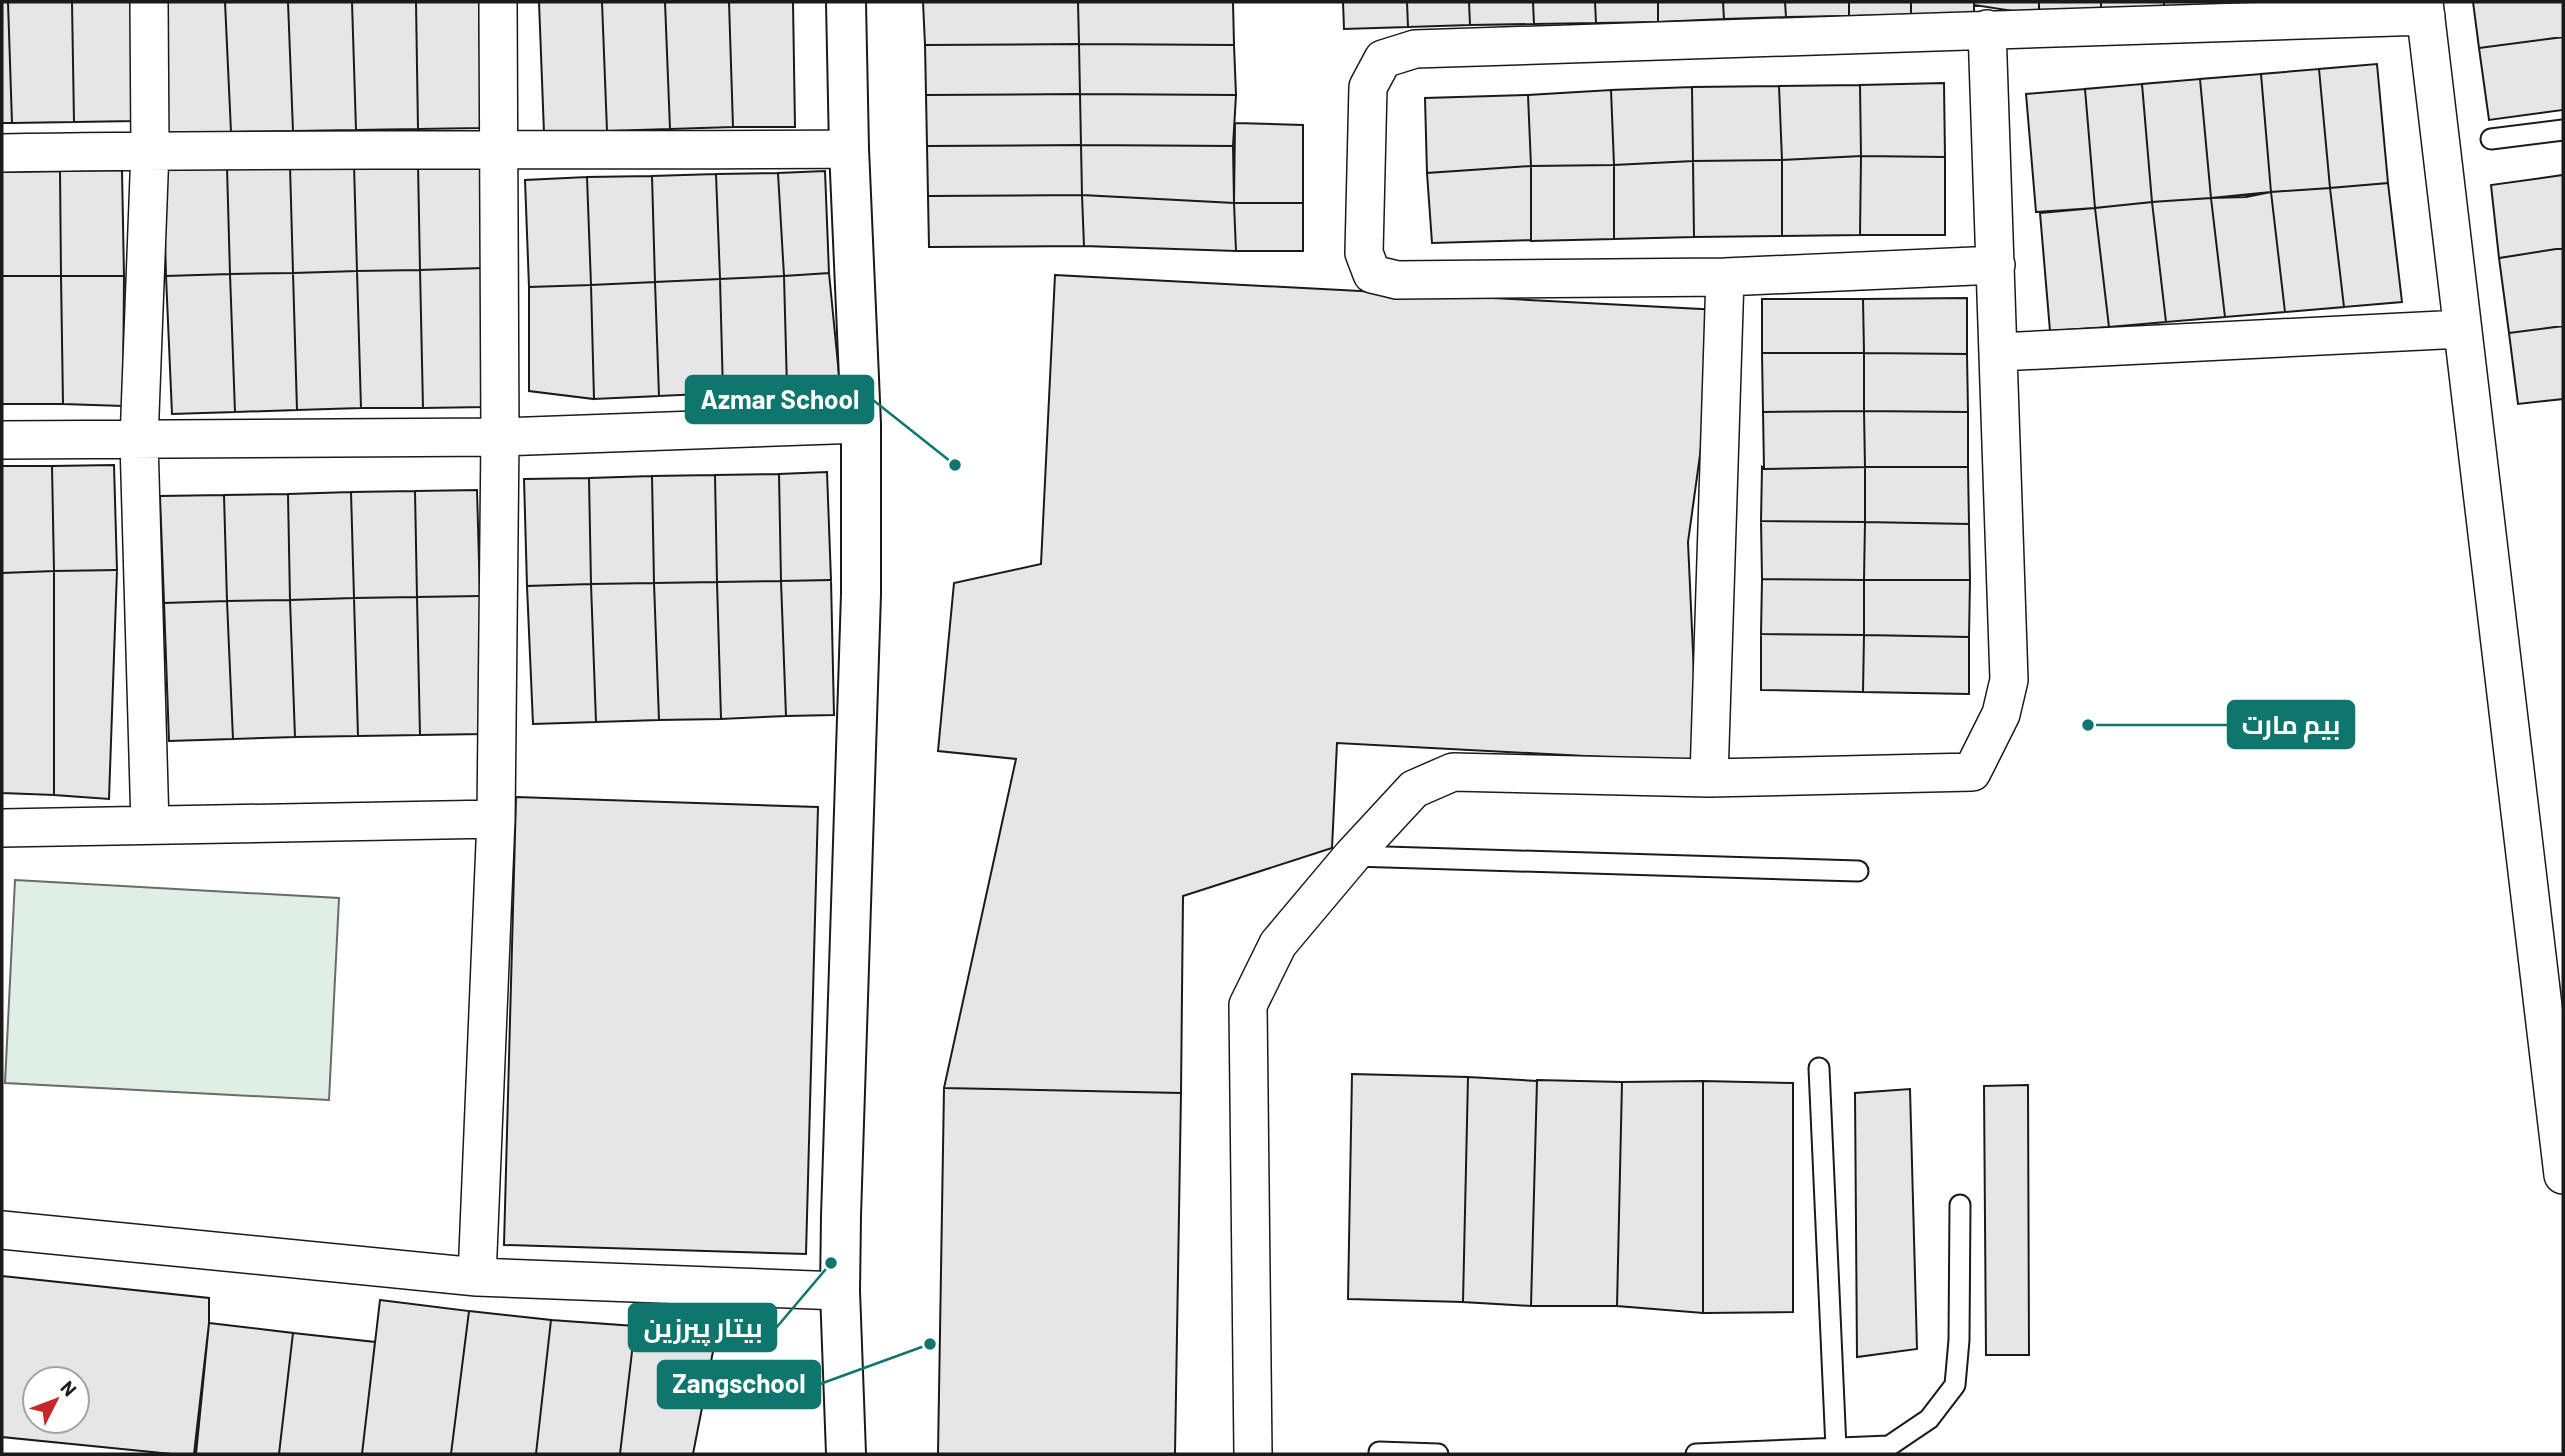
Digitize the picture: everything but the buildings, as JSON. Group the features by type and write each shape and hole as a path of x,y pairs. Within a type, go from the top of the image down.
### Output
{"street":[{"path":"149,2 150,150 139,441 150,825"},
{"path":"477,1277 496,819 500,437 498,2"},
{"path":"846,2 849,149 861,424 861,594 840,1291 846,1454"},
{"path":"1996,265 1725,277 1397,280 1372,274 1364,253 1368,87 1383,59 1415,49 1987,29 2425,9 2462,329 2551,974 2563,1175"},
{"path":"1253,1454 1248,1005 1278,944 1352,856 1414,789 1453,772 1709,778 1972,772 2001,714 2009,680 1987,29"},
{"path":"2,153 150,150 849,149"},
{"path":"1709,778 1725,277"},
{"path":"1999,352 2462,329"},
{"path":"2,440 500,437 861,424"},
{"path":"2,828 496,819"},
{"path":"2,1230 477,1277 840,1291"}],"lane":[{"path":"2491,139 2563,130"},
{"path":"1352,856 1858,872"},
{"path":"1819,1068 1836,1448"},
{"path":"1696,1454 1889,1446 1929,1419 1955,1385 1959,1340 1960,1205"},
{"path":"1378,1452 1438,1454"}],"green space":[{"path":"15,880 339,898 329,1100 5,1083"}],"place":[{"name":"Azmar School","path":"955,465"},
{"name":"بیم مارت","path":"2088,725"},
{"name":"بيتار پيرزين","path":"831,1263"},
{"name":"Zangschool","path":"930,1344"}]}
